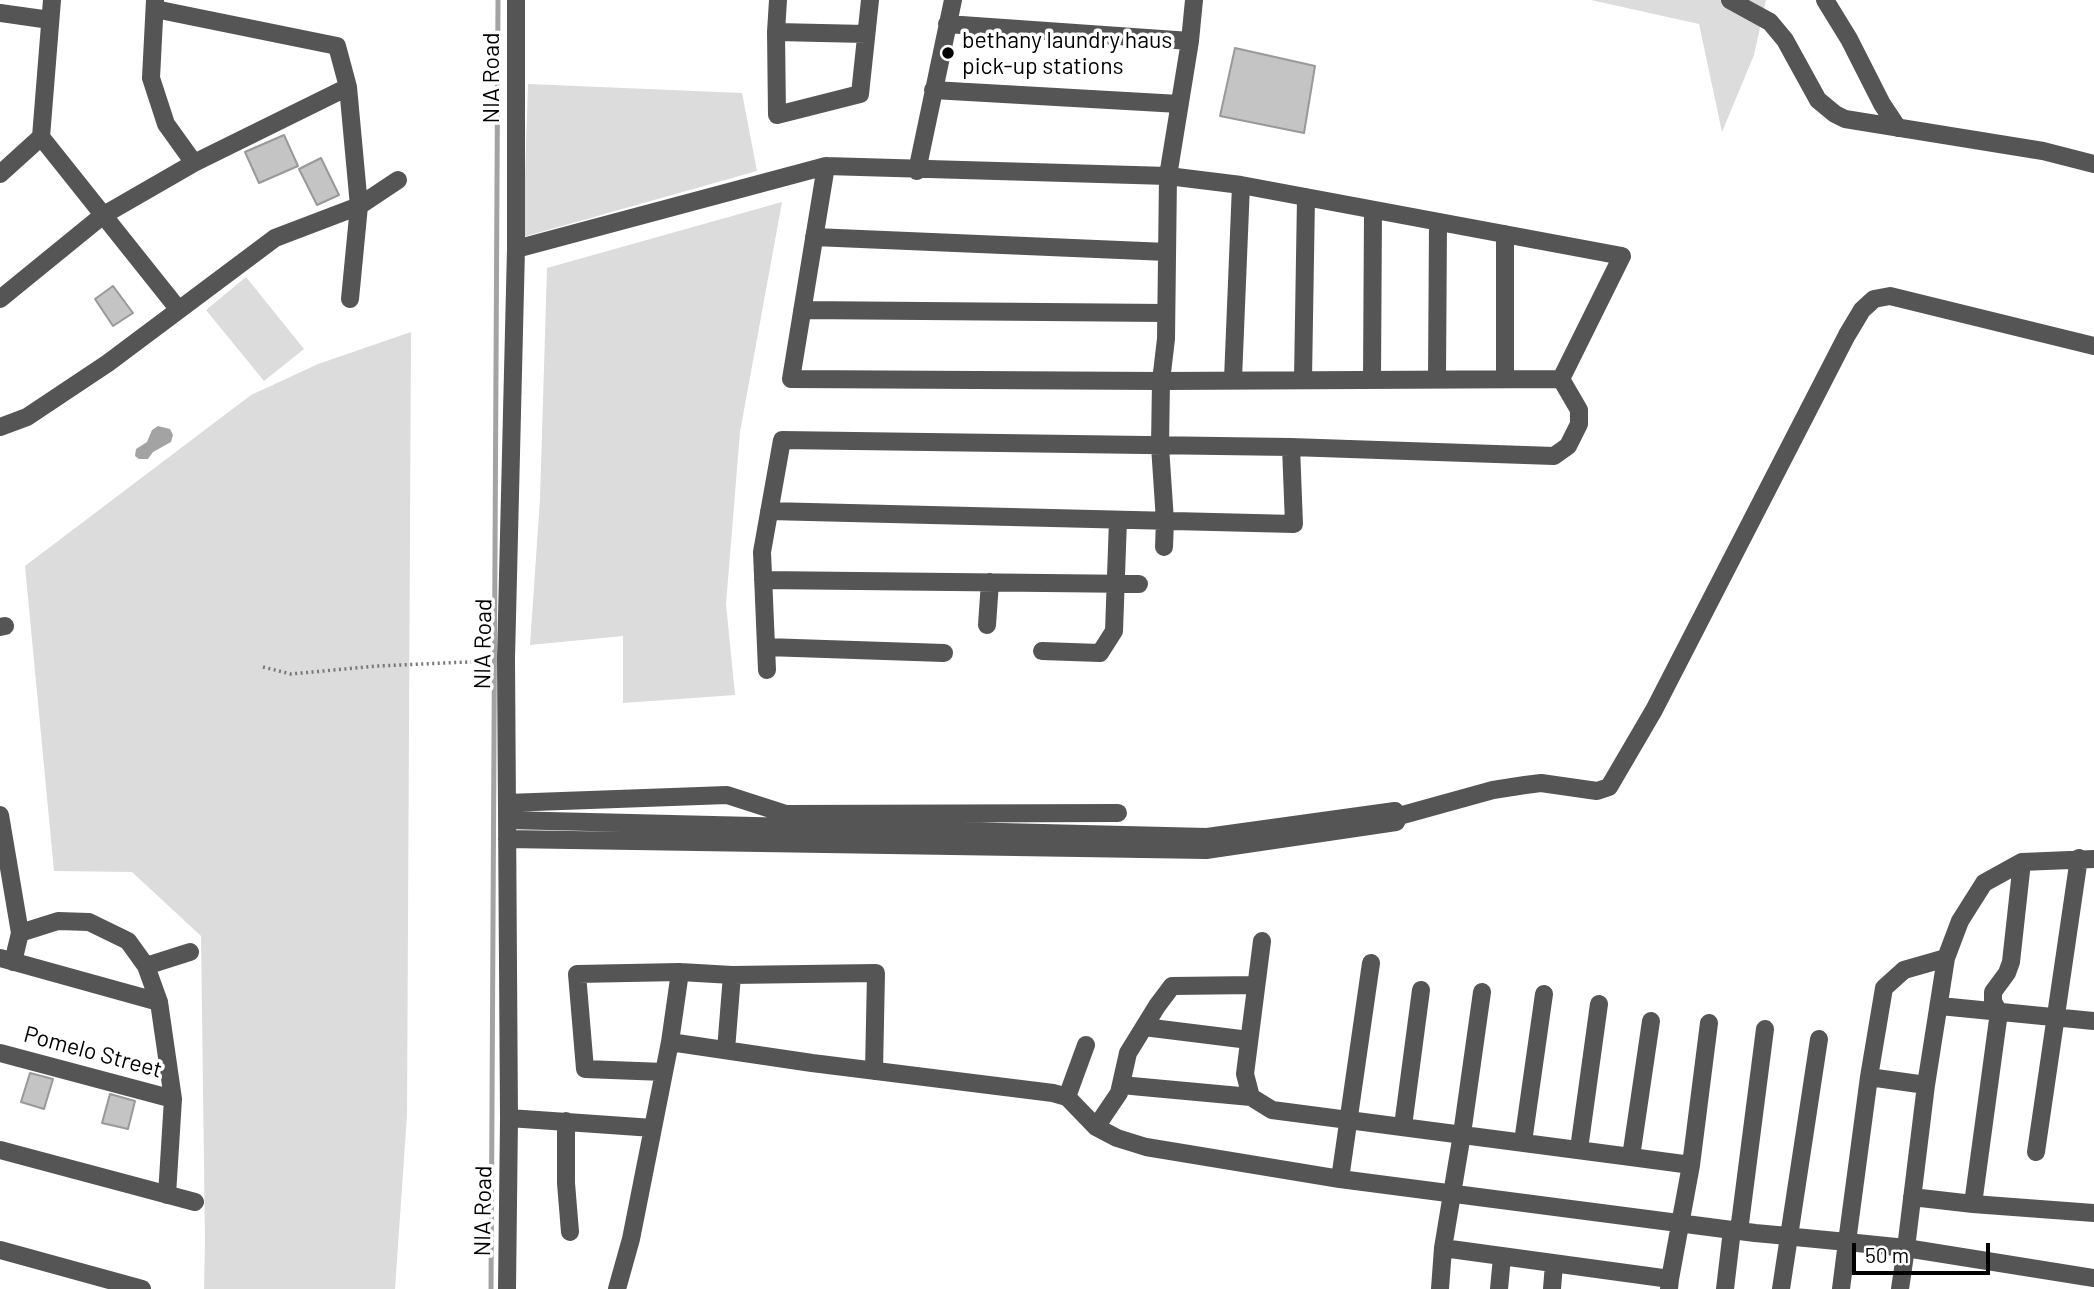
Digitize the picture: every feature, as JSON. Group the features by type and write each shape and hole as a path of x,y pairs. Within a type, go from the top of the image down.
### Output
{"street":[{"path":"52,0 41,137 179,310"},
{"name":"NIA Road","path":"507,1289 509,1118 506,644 516,249 516,0"},
{"path":"778,0 777,115 860,94 870,0"},
{"path":"917,171 953,0"},
{"path":"1164,547 1160,446 1161,381 1166,339 1168,176 1194,0"},
{"path":"1730,0 1770,22 1785,40 1818,100 1835,114 1861,123 2043,150 2094,164"},
{"path":"1825,0 1898,128"},
{"path":"194,163 166,124 151,78 155,5 337,46 348,87 359,206 350,299"},
{"path":"0,13 50,20"},
{"path":"947,24 1190,41"},
{"path":"776,32 866,34"},
{"path":"0,299 102,216 194,163 348,87"},
{"path":"933,90 1179,104"},
{"path":"0,174 41,137"},
{"path":"516,249 826,166 917,171 1168,176 1241,185 1622,256 1561,379"},
{"path":"826,166 791,379 1561,379"},
{"path":"0,428 27,417 108,363 275,238 359,206 398,180"},
{"path":"1233,379 1241,185"},
{"path":"1303,379 1306,197"},
{"path":"1372,379 1373,209"},
{"path":"1437,379 1438,222"},
{"path":"1505,234 1505,379"},
{"path":"814,237 1167,252"},
{"path":"507,820 730,834 983,839 1207,837 1395,811 1399,816 1493,790 1541,783 1597,791 1609,787 1654,710 1847,335 1862,310 1874,299 1890,296 2094,346"},
{"path":"802,310 1165,313"},
{"path":"767,670 762,552 782,440 1291,447 1554,456 1568,446 1579,424 1579,410 1561,379"},
{"path":"769,511 1294,524 1291,447"},
{"path":"1042,651 1100,653 1114,631 1118,520"},
{"path":"763,580 1139,584"},
{"path":"986,625 990,582"},
{"path":"766,648 944,653"},
{"path":"507,820 727,796 745,799 786,814 1118,813"},
{"path":"0,815 20,933 7,960 159,1002"},
{"path":"1900,1289 1926,1085 1946,958 1960,921 1984,883 2022,862 2087,859 2057,1018 2036,1152"},
{"path":"1973,1204 1999,1012 1993,1002 1993,992 2007,974 2011,962 2022,862"},
{"path":"20,933 58,921 89,922 128,942 146,966 159,1002 173,1099 167,1195"},
{"path":"1251,1097 1245,1073 1262,940"},
{"path":"146,966 190,952"},
{"path":"1841,1289 1869,1077 1884,988 1904,970 1946,958"},
{"path":"1340,1179 1371,963"},
{"path":"617,1289 631,1238 653,1128 680,972"},
{"path":"664,1072 585,1069 577,974 876,973 874,1071"},
{"path":"726,1050 732,975"},
{"path":"1097,1127 1119,1093 1128,1053 1172,986 1256,985"},
{"path":"1404,1126 1421,990"},
{"path":"1440,1289 1443,1248 1482,992"},
{"path":"1523,1142 1544,994"},
{"path":"1579,1150 1599,1004"},
{"path":"1940,1006 2094,1021"},
{"path":"1631,1157 1651,1021"},
{"path":"1443,1248 1555,1264 1610,1281 1669,1284 1691,1165 1709,1023"},
{"path":"1144,1027 1249,1040"},
{"path":"1726,1289 1765,1029"},
{"path":"1781,1289 1819,1039"},
{"path":"670,1042 1053,1093 1067,1097 1097,1127 1117,1138 1146,1147 1340,1179 1735,1230 1906,1248 2094,1278"},
{"path":"1067,1097 1086,1045"},
{"name":"Pomelo Street","path":"0,1053 173,1099"},
{"path":"1869,1077 1926,1085"},
{"path":"1121,1085 1251,1097 1272,1110 1691,1165"},
{"path":"509,1118 653,1128"},
{"path":"566,1121 566,1183 570,1232"},
{"path":"0,1150 195,1202"},
{"path":"1912,1197 2094,1213"},
{"path":"0,1250 142,1289"},
{"path":"1499,1289 1502,1257"},
{"path":"1552,1289 1555,1264"}],"path":[{"path":"263,667 291,674 377,666 495,661"}],"shaded area":[{"path":"1591,0 1766,0 1754,55 1722,132 1699,24"},
{"path":"528,84 742,93 757,171 523,237"},
{"path":"782,202 740,432 726,604 735,695 623,703 623,636 530,645 540,499 547,268"},
{"path":"246,277 304,349 264,381 206,310"},
{"path":"411,332 407,1115 395,1289 204,1289 201,936 132,872 54,871 25,566 251,395 318,364"},
{"path":"158,426 170,429 173,435 171,442 153,452 148,459 139,459 135,456 136,449 147,442 152,430"}],"building":[{"path":"1235,48 1315,66 1304,133 1220,116"},
{"path":"284,135 298,166 259,183 245,152"},
{"path":"321,158 339,195 317,205 299,169"},
{"path":"113,286 133,313 113,326 95,299"},
{"path":"30,1073 53,1079 44,1109 21,1102"},
{"path":"110,1094 135,1101 128,1129 102,1123"}],"waterway":[{"path":"491,1289 498,0"}],"place":[{"name":"bethany laundry haus pick-up stations","path":"948,53"}]}
